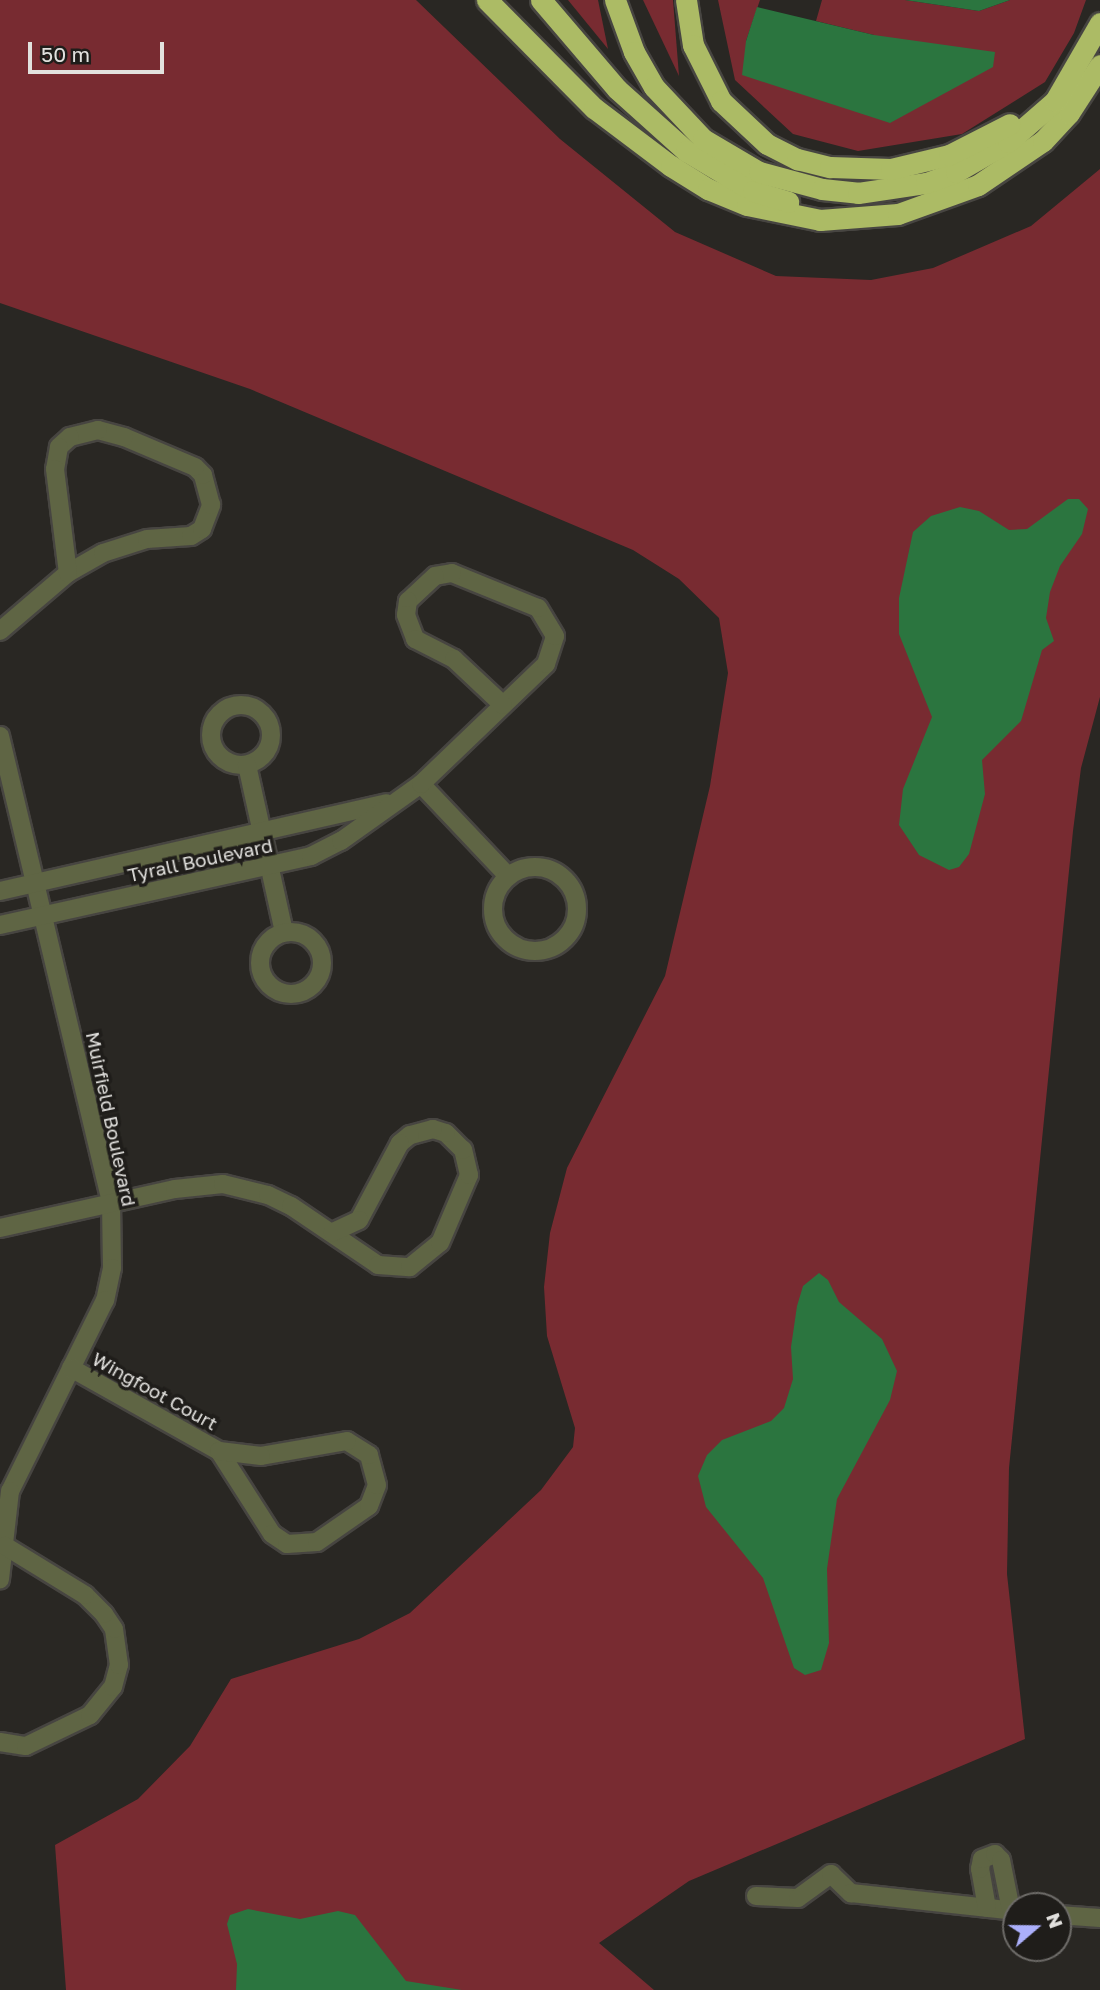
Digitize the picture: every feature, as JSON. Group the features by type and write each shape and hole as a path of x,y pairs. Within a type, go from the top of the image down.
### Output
{"highway":[{"path":"487,0 594,108 708,189 780,214 820,220 860,219 938,202 978,185 1043,141 1069,113 1100,65"},
{"path":"541,0 585,55 651,122 703,163 753,191 822,211 860,214 938,202"},
{"path":"615,0 634,52 654,87 703,139 759,172 822,189 858,192 926,183 956,172 1008,142 1055,101 1097,31"},
{"path":"686,0 693,45 704,73 741,125 797,159 857,169 920,164 1006,128 1049,95 1097,31"}],"street":[{"path":"0,631 68,572 125,544 181,538 202,529 211,505 203,475 195,467 124,437 98,430 70,437 60,447 55,469 68,572"},
{"name":"Tyrall Boulevard","path":"0,891 37,883 264,850 311,856 341,841 393,801 421,784 503,705 554,651 549,621 538,608 452,573 435,576 408,601 406,615 415,639 454,659 503,705"},
{"name":"Muirfield Boulevard","path":"0,736 111,1203 112,1268 105,1300 5,1490 5,1546 0,1579"},
{"path":"247,765 284,932"},
{"path":"421,784 508,876"},
{"name":"Tyrall Boulevard","path":"0,925 43,916 264,850 393,801"},
{"path":"536,866 566,880 577,910 564,940 534,951 504,938 492,907 496,891 508,876 536,866"},
{"path":"0,1228 202,1184 243,1187 279,1200 333,1233 377,1265 410,1266 424,1260 440,1243 469,1175 463,1150 446,1133 433,1129 410,1135 400,1143 359,1220 333,1233"},
{"name":"Wingfoot Court","path":"71,1368 219,1451 261,1456 347,1441 369,1455 377,1485 369,1506 317,1542 287,1544 272,1534 219,1451"},
{"path":"0,1742 26,1746 90,1716 113,1687 119,1665 114,1629 104,1614 85,1595 5,1546"},
{"path":"987,1908 979,1869 982,1860 995,1854 1001,1860 1009,1892"},
{"path":"756,1896 798,1898 831,1874 851,1893 1002,1910"},
{"path":"1072,1916 1100,1918"}],"shaded area":[{"path":"0,0 416,0 560,139 675,232 776,276 871,280 933,268 1031,226 1100,169 1100,697 1081,768 1073,831 1009,1468 1007,1574 1025,1739 689,1881 599,1943 654,1990 66,1990 55,1845 138,1799 190,1746 231,1679 359,1639 410,1613 541,1490 573,1447 575,1428 547,1336 544,1287 550,1233 567,1168 665,976 710,786 728,673 719,618 679,579 633,550 250,389 0,303"},
{"path":"568,0 598,0 608,49"},
{"path":"643,0 673,0 679,76"},
{"path":"718,0 760,0 746,41 874,35 816,21 822,0 905,0 979,11 1010,0 1086,0 1074,33 1045,82 962,134 858,151 793,134 735,80"},
{"path":"905,0 1010,0 979,11"},
{"path":"757,7 874,35 995,52 993,67 890,123 742,75 746,41"},
{"path":"1068,499 1079,499 1088,509 1082,534 1060,566 1050,592 1046,618 1054,641 1042,650 1021,721 982,760 985,794 969,854 959,867 949,870 919,855 899,825 903,789 932,717 899,634 899,598 913,532 931,516 960,507 979,511 1009,530 1027,529"},
{"path":"819,1273 828,1280 839,1302 882,1339 897,1371 890,1400 837,1499 827,1569 829,1643 821,1670 805,1675 794,1668 763,1578 706,1507 698,1476 707,1455 722,1440 771,1421 784,1408 793,1379 791,1347 797,1306 803,1286"},
{"path":"248,1909 300,1919 338,1911 355,1915 406,1981 462,1990 236,1990 237,1964 227,1924 230,1915"}]}
